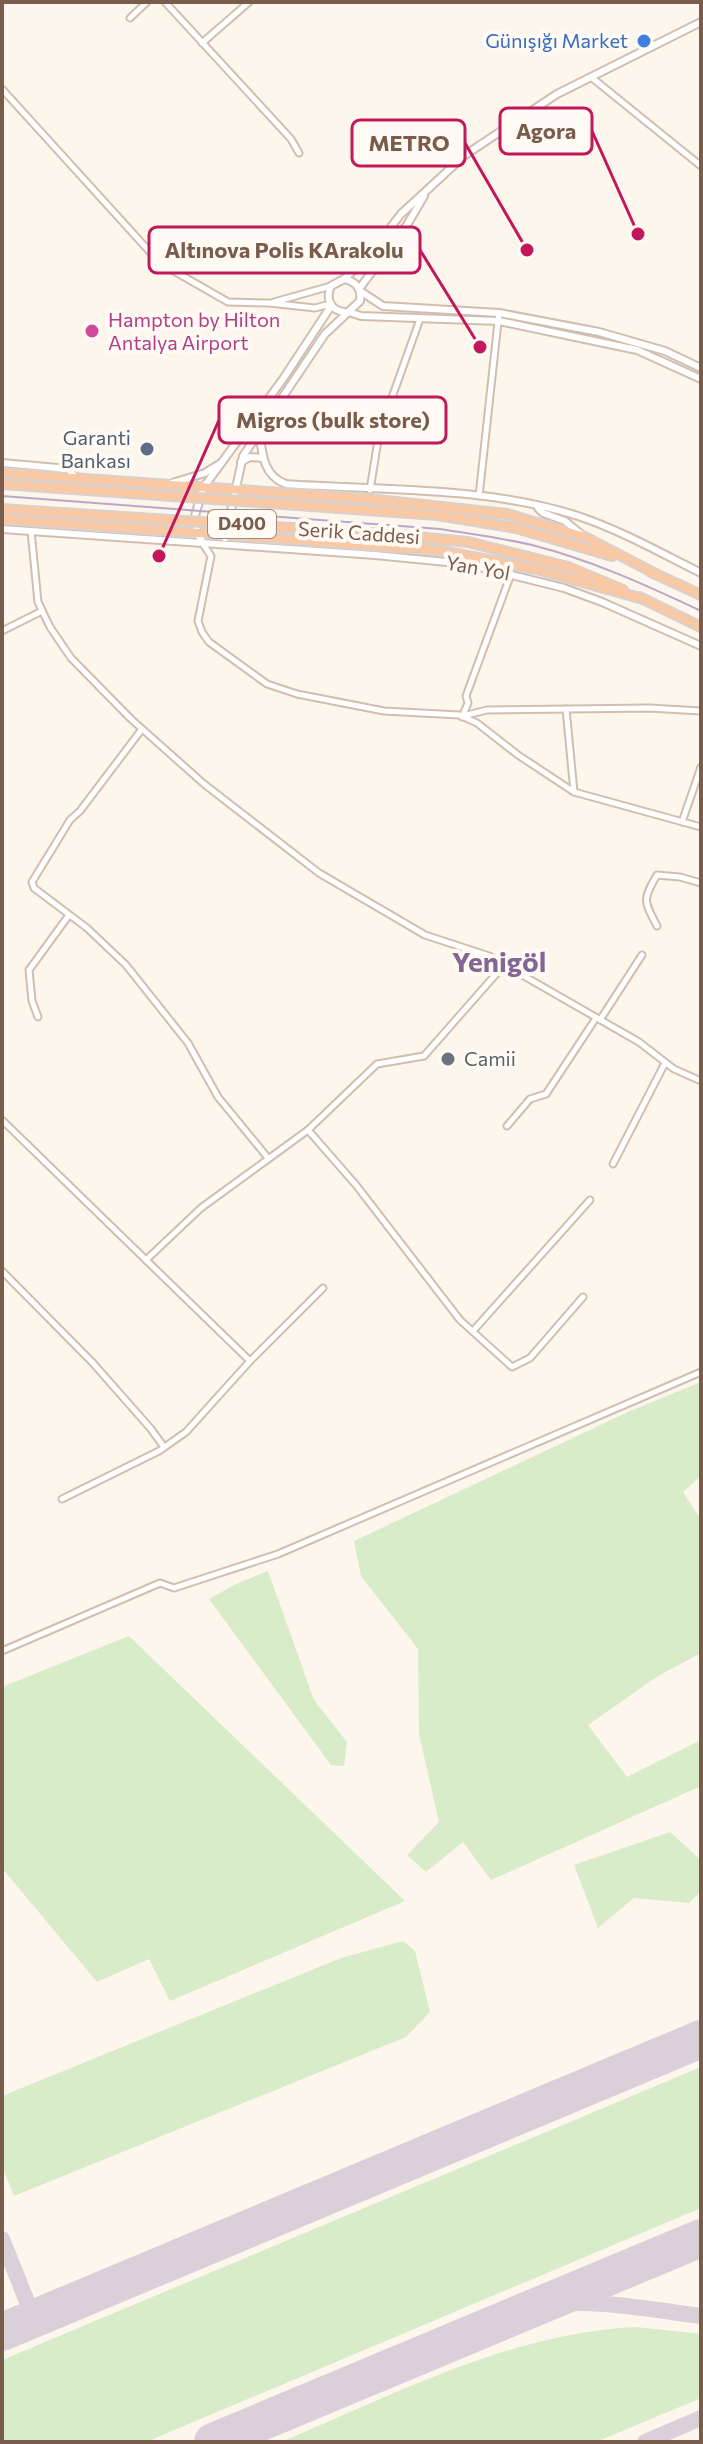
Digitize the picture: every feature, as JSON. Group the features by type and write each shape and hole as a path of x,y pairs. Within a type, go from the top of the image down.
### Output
{"highway":[{"path":"2,473 348,497 507,514 585,537 656,574"},
{"name":"Serik Caddesi","path":"2,484 480,520 560,539 656,574 701,595"},
{"name":"Serik Caddesi","path":"2,509 468,542 568,567 701,627"},
{"path":"2,519 228,533 451,552 536,569 643,599"}],"street":[{"path":"130,18 147,2"},
{"path":"165,2 291,139 299,153"},
{"path":"202,43 249,2"},
{"path":"269,303 331,286 344,279 366,259 401,214 465,155 557,94 701,22"},
{"path":"590,76 701,166"},
{"path":"2,89 160,263 228,302 315,308 330,305"},
{"path":"211,556 228,533 241,462 259,430 325,334 347,312 358,306 360,290 428,190"},
{"path":"344,279 350,280 383,306 499,317 599,332 648,346 701,368"},
{"path":"331,286 328,295 330,305 337,311 361,316 420,319 499,317 637,350 701,379"},
{"path":"330,305 224,462 203,488 195,516 197,532 211,556 198,621 209,642 267,684 297,694 384,711 462,717 477,723 574,792 701,827"},
{"path":"479,496 499,317"},
{"path":"370,490 379,434 420,319"},
{"path":"259,430 263,458 270,474 286,484 479,496 578,516 701,573"},
{"path":"241,462 250,457 263,458"},
{"path":"164,485 205,473 224,462"},
{"path":"2,463 69,469 75,478"},
{"path":"348,497 370,490"},
{"path":"536,507 565,521 585,537"},
{"path":"54,523 31,531 38,602 42,611 71,658 142,729 204,784 319,873 425,935 489,956 639,1042 665,1063 701,1081"},
{"name":"Yan Yol","path":"2,529 467,564 511,573 602,602 701,646"},
{"path":"462,717 468,703 466,696 511,573"},
{"path":"2,631 42,611"},
{"path":"566,709 574,792"},
{"path":"462,717 487,710 701,711"},
{"path":"142,729 70,820 32,882 34,888 106,944 160,1006 188,1043 218,1097 268,1158"},
{"path":"682,822 701,767"},
{"path":"657,926 647,907 646,893 657,875 701,883"},
{"path":"38,1017 32,1001 29,970 69,915"},
{"path":"507,1126 530,1099 546,1094 642,955"},
{"path":"146,1260 201,1208 308,1130 377,1064 424,1056 504,965"},
{"path":"613,1164 665,1063"},
{"path":"2,1120 250,1361"},
{"path":"308,1130 356,1185 460,1320 512,1367 530,1358 583,1297"},
{"path":"473,1331 590,1200"},
{"path":"2,1271 92,1362 164,1447"},
{"path":"62,1499 164,1447 186,1432 250,1361 323,1288"},
{"path":"2,1651 160,1583 174,1588 278,1554 701,1372"}],"green space":[{"path":"701,1382 701,1476 683,1492 701,1520 701,1653 658,1676 588,1725 627,1777 701,1740 701,1786 491,1880 463,1842 426,1872 407,1855 439,1822 419,1734 418,1649 361,1576 354,1541 630,1411"},
{"path":"268,1571 314,1700 347,1742 344,1766 331,1765 209,1599"},
{"path":"129,1636 405,1901 170,2001 149,1959 97,1982 2,1868 2,1687"},
{"path":"670,1832 701,1860 701,1891 689,1903 634,1898 598,1928 574,1865"},
{"path":"403,1941 415,1951 430,2012 406,2037 14,2196 2,2166 2,2096 341,1958"},
{"path":"701,2067 701,2208 146,2442 2,2442 2,2360"},
{"path":"636,2327 701,2334 701,2398 596,2442 281,2442 411,2386 499,2353 589,2332"}],"taxiway":[{"path":"2,2239 34,2319"},
{"path":"542,2304 602,2304 701,2316"},
{"path":"645,2442 701,2418"}],"runway":[{"path":"2,2332 701,2039"},
{"path":"213,2442 701,2238"}],"tram line":[{"path":"2,496 440,529 486,536 576,558 701,611"}],"place":[{"name":"Günışığı Market","path":"644,41"},
{"name":"Agora","path":"638,234"},
{"name":"METRO","path":"527,250"},
{"name":"Hampton by Hilton Antalya Airport","path":"92,331"},
{"name":"Altınova Polis KArakolu","path":"480,347"},
{"name":"Garanti Bankası","path":"147,449"},
{"name":"Migros (bulk store)","path":"159,556"},
{"name":"Camii","path":"448,1059"}],"district":[{"name":"Yenigöl","path":"499,962"}]}
